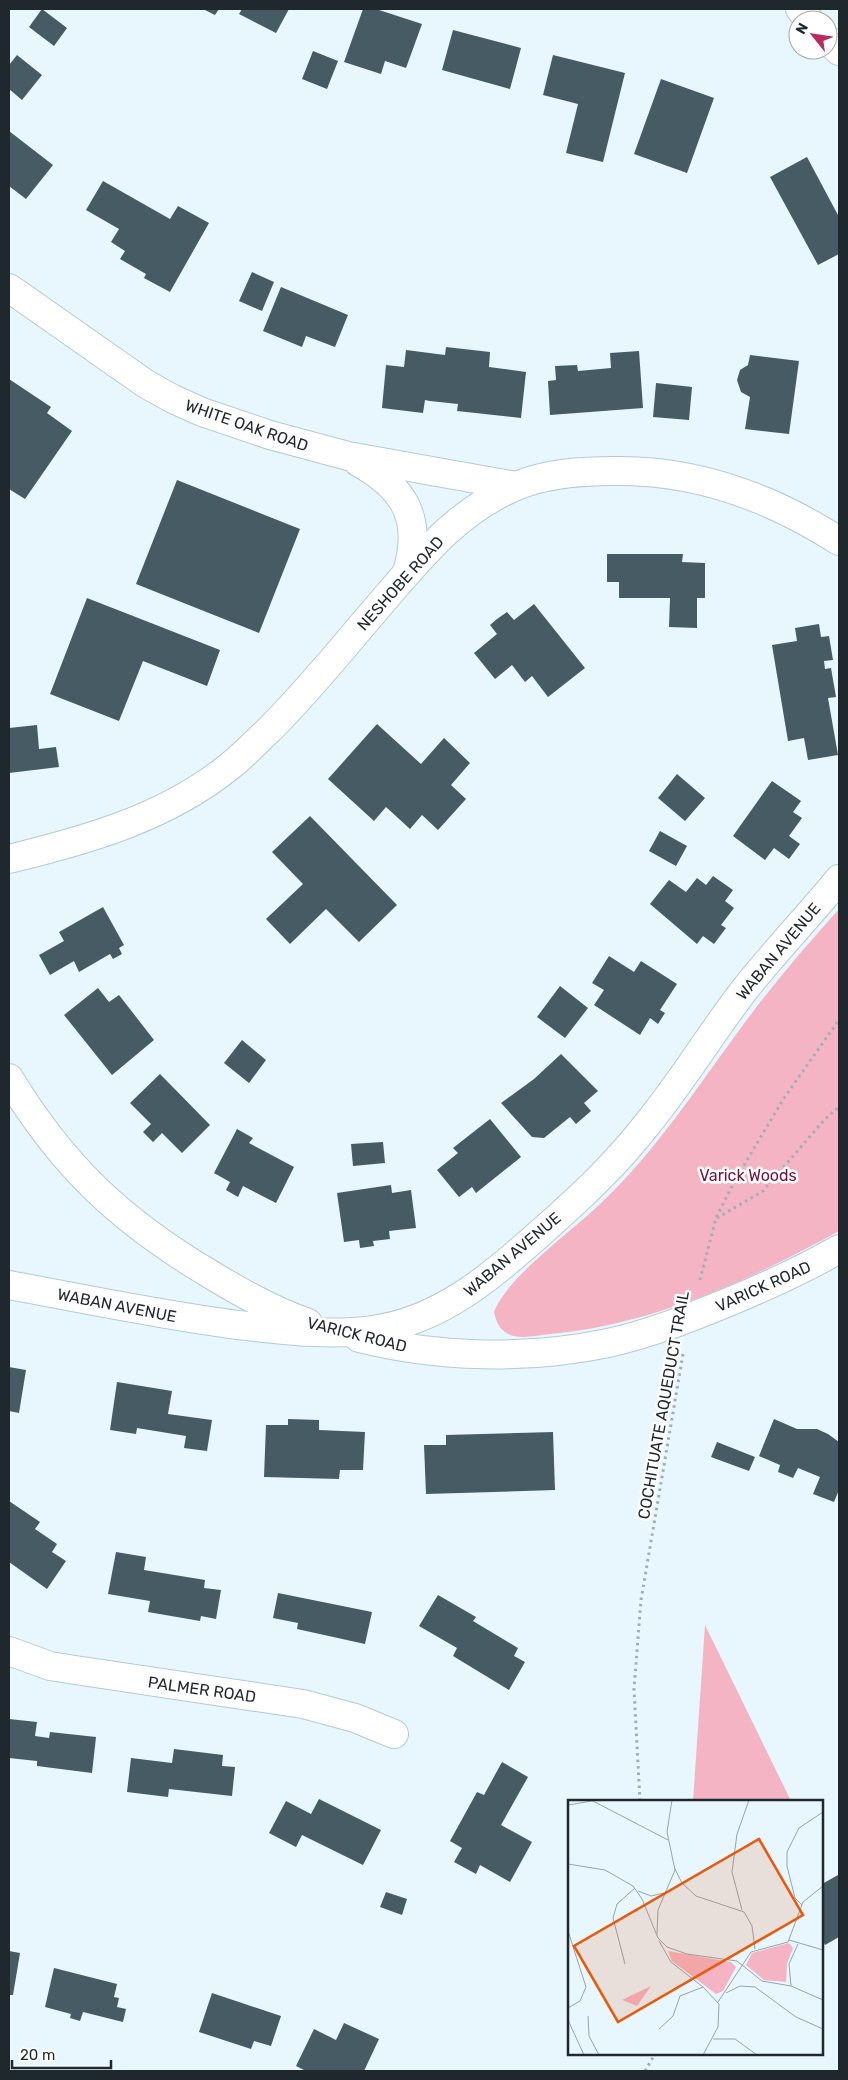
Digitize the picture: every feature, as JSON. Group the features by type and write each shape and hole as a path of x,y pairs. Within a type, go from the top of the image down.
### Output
{"street":[{"name":"WHITE OAK ROAD","path":"9,288 146,384 202,412 270,435 348,456 516,486"},
{"path":"348,456 370,468 385,480 398,493 408,508 413,526 414,541 407,573"},
{"name":"NESHOBE ROAD","path":"9,859 77,842 140,819 171,805 202,787 231,766 284,715 441,535 489,500 516,486 542,479 600,471 631,471 696,478 760,498 812,524 839,541"},
{"name":"WABAN AVENUE","path":"9,1285 182,1318 272,1329 340,1333 373,1330 403,1324 430,1314 457,1300 509,1261 610,1168 650,1121 744,991 839,879"},
{"name":"VARICK ROAD","path":"9,1078 40,1127 67,1160 100,1195 153,1237 239,1292 288,1315 340,1333 416,1349 495,1354 533,1353 607,1343 689,1318 770,1284 839,1249"},
{"name":"PALMER ROAD","path":"9,1650 50,1666 303,1704 355,1718 394,1734"}],"path":[{"name":"COCHITUATE AQUEDUCT TRAIL","path":"640,1800 634,1689 641,1600 689,1318 716,1218 734,1182 784,1098 839,1020"},
{"path":"716,1218 763,1191 825,1119 839,1107"},
{"path":"645,2071 654,2055"}],"green space":[{"name":"Varick Woods","path":"839,909 839,1231 735,1283 663,1310 626,1321 588,1329 527,1337 510,1335 505,1332 499,1326 494,1312 510,1287 535,1260 588,1215 631,1172 651,1149 766,995"},
{"path":"705,1625 791,1800 693,1800"}],"building":[{"path":"42,9 67,28 54,46 29,27"},
{"path":"203,9 219,9 215,15"},
{"path":"242,9 289,9 276,33 239,14"},
{"path":"363,9 376,9 422,24 406,68 385,61 381,74 344,62"},
{"path":"453,30 521,48 510,89 442,70"},
{"path":"313,51 338,61 327,89 302,79"},
{"path":"17,55 42,75 22,100 9,89 9,65"},
{"path":"553,55 625,73 603,162 566,153 578,104 543,95"},
{"path":"661,79 714,98 687,173 634,154"},
{"path":"9,131 53,165 26,199 9,186"},
{"path":"807,157 839,217 839,254 818,265 770,177"},
{"path":"103,181 170,219 178,206 209,223 170,292 144,278 146,274 120,259 125,251 111,242 119,229 86,210"},
{"path":"252,272 274,282 262,311 239,301"},
{"path":"281,287 348,315 335,347 306,336 302,347 263,331"},
{"path":"446,347 490,352 489,367 526,372 521,418 457,411 458,404 425,400 423,413 382,408 386,365 404,367 406,350 445,355"},
{"path":"639,351 643,408 550,415 548,381 556,380 555,366 577,365 578,371 611,368 610,353"},
{"path":"750,355 799,361 789,434 745,429 750,397 741,392 737,380 740,370 748,365"},
{"path":"9,379 51,407 47,413 72,431 25,499 9,489"},
{"path":"656,383 692,387 689,420 653,417"},
{"path":"177,480 300,529 259,633 136,584"},
{"path":"607,554 683,554 682,562 705,563 705,598 697,598 697,628 669,627 670,598 619,598 619,582 607,582"},
{"path":"87,598 220,650 207,686 143,661 119,721 50,694"},
{"path":"534,604 585,668 548,697 532,676 525,682 512,665 495,679 474,653 497,634 490,625 497,619 507,612 514,620"},
{"path":"819,624 821,637 829,636 833,660 824,661 825,669 831,668 836,697 828,698 838,755 808,760 804,738 788,741 772,645 797,641 795,628"},
{"path":"377,724 421,764 444,738 470,763 451,785 466,799 438,830 422,815 410,829 386,807 374,821 328,779"},
{"path":"37,725 39,749 56,747 59,767 9,773 9,728"},
{"path":"677,774 705,798 685,821 658,798"},
{"path":"772,781 801,801 793,812 802,818 789,836 800,844 789,859 774,848 765,860 733,836"},
{"path":"310,816 397,905 359,942 326,909 290,944 266,919 303,884 272,852"},
{"path":"660,831 687,846 676,866 649,851"},
{"path":"713,876 733,890 725,901 734,908 721,925 726,928 714,944 703,936 697,944 650,904 669,880 686,892 697,878 706,885"},
{"path":"103,907 124,945 119,948 122,954 113,959 110,954 79,972 74,961 50,975 39,955 64,941 59,932"},
{"path":"609,956 634,972 641,961 677,984 660,1010 665,1013 658,1024 650,1018 640,1035 594,1005 604,990 592,983"},
{"path":"560,986 588,1008 565,1038 537,1017"},
{"path":"98,988 109,1002 119,995 154,1040 112,1075 64,1015"},
{"path":"242,1040 266,1060 249,1083 224,1063"},
{"path":"561,1054 598,1091 584,1103 591,1111 576,1124 570,1117 544,1138 532,1137 501,1103 534,1079"},
{"path":"160,1074 210,1125 182,1153 162,1133 153,1142 143,1132 151,1124 130,1103"},
{"path":"490,1119 521,1157 476,1193 472,1187 459,1197 437,1170 458,1153 453,1148"},
{"path":"237,1129 253,1138 249,1143 294,1167 276,1203 243,1186 238,1197 226,1190 230,1182 214,1173"},
{"path":"383,1142 385,1163 353,1166 351,1144"},
{"path":"391,1185 392,1193 411,1190 416,1228 389,1231 390,1239 373,1241 374,1246 360,1248 359,1240 344,1242 337,1193"},
{"path":"9,1367 26,1370 19,1413 9,1411"},
{"path":"117,1382 172,1391 168,1414 212,1420 207,1451 184,1448 186,1436 137,1428 136,1434 110,1430"},
{"path":"288,1419 319,1420 319,1430 365,1432 363,1470 340,1470 339,1479 264,1477 266,1425 288,1425"},
{"path":"774,1419 797,1429 817,1429 839,1442 839,1490 834,1502 813,1494 820,1477 798,1468 793,1478 778,1472 780,1465 759,1456"},
{"path":"553,1432 555,1490 426,1494 424,1445 446,1445 446,1435"},
{"path":"717,1442 755,1457 749,1471 711,1457"},
{"path":"9,1501 40,1522 35,1529 57,1544 52,1552 66,1561 47,1589 9,1562"},
{"path":"116,1552 146,1557 144,1570 205,1580 204,1588 221,1590 216,1619 201,1616 200,1621 148,1612 150,1601 108,1594"},
{"path":"278,1593 372,1612 365,1644 297,1629 298,1623 273,1618"},
{"path":"438,1595 476,1617 473,1621 518,1648 514,1656 525,1662 509,1690 453,1656 457,1648 419,1626"},
{"path":"9,1719 37,1722 35,1736 49,1738 50,1732 96,1737 92,1773 37,1766 37,1761 9,1758"},
{"path":"174,1749 223,1755 222,1766 235,1767 232,1796 169,1789 168,1797 127,1792 131,1758 172,1763"},
{"path":"502,1762 528,1777 501,1825 532,1842 510,1882 480,1865 476,1874 454,1862 462,1848 450,1841 477,1792 484,1795"},
{"path":"319,1799 381,1830 363,1865 302,1835 296,1847 269,1833 286,1801 311,1814"},
{"path":"838,1875 839,1937 825,1945 823,1941 823,1883"},
{"path":"386,1892 407,1899 402,1915 380,1907"},
{"path":"9,1951 20,1953 13,1995 9,1995"},
{"path":"54,1968 117,1984 114,1997 119,1998 117,2007 126,2009 123,2022 83,2012 80,2021 70,2018 71,2014 45,2007"},
{"path":"212,1993 281,2016 271,2046 254,2041 251,2049 199,2032"},
{"path":"344,2023 379,2039 364,2071 306,2071 296,2066 314,2029 336,2040"}]}
